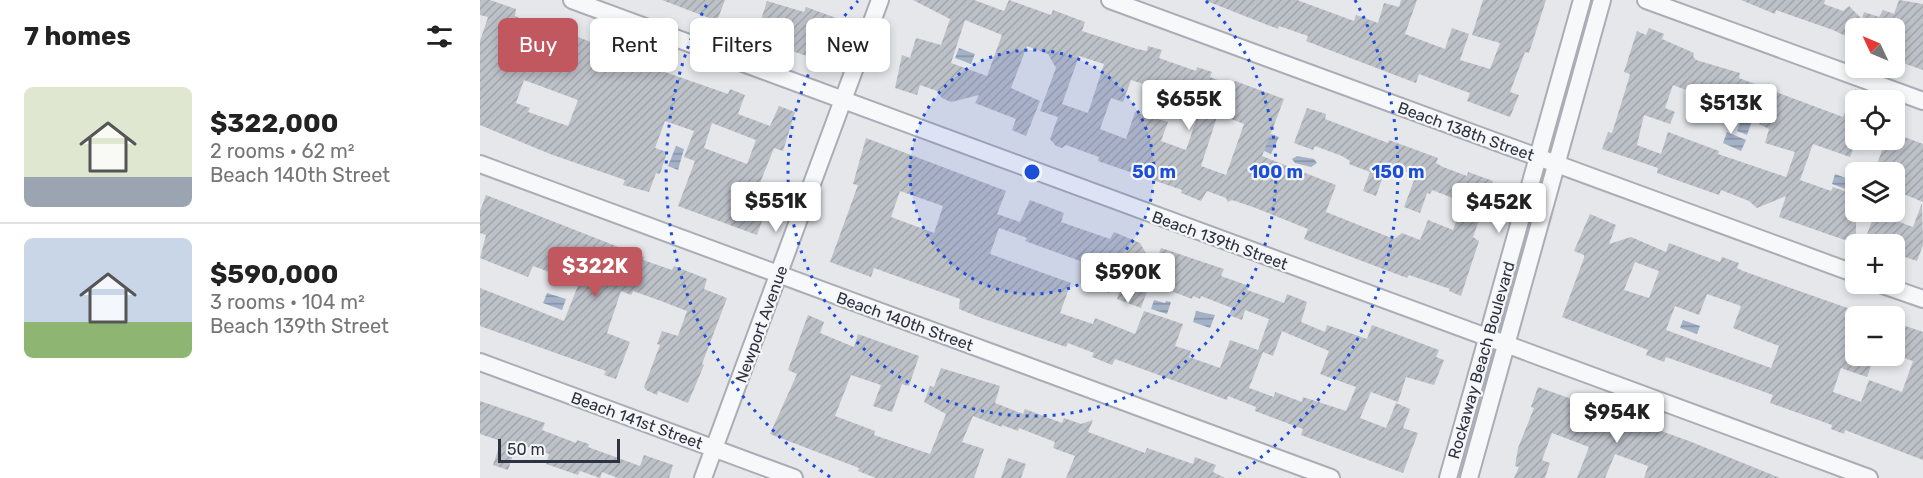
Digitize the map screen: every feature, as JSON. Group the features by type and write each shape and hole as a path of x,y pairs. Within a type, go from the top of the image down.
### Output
{"street":[{"name":"Beach 139th Street","path":"572,0 1869,478"},
{"name":"Newport Avenue","path":"703,478 880,0"},
{"name":"Beach 138th Street","path":"1110,0 1845,270"},
{"name":"Rockaway Beach Boulevard","path":"1448,478 1582,0"},
{"name":"Rockaway Beach Boulevard","path":"1469,478 1558,165 1602,0"},
{"path":"1646,0 1923,101"},
{"name":"Beach 140th Street","path":"480,164 1331,478"},
{"path":"1905,293 1923,299"},
{"name":"Beach 141st Street","path":"480,362 794,478"}],"green space":[{"path":"1592,1 1557,142 1553,144 1550,142 1588,3"},
{"path":"1540,180 1544,182 1503,325 1501,325 1499,324"},
{"path":"1489,360 1493,362 1462,478 1453,478"}],"water":[{"path":"959,48 975,54 971,64 955,58"},
{"path":"1744,112 1754,115 1747,135 1737,131"},
{"path":"1727,132 1746,140 1741,151 1723,143"},
{"path":"1271,134 1279,137 1271,154 1262,150"},
{"path":"676,146 684,149 678,170 668,166"},
{"path":"1297,156 1314,159 1317,163 1311,167 1295,163 1292,159"},
{"path":"1835,174 1845,178 1845,189 1832,184"},
{"path":"1096,277 1113,284 1109,293 1093,286"},
{"path":"547,293 566,299 562,310 543,303"},
{"path":"1154,300 1171,302 1167,314 1151,309"},
{"path":"1196,311 1215,315 1210,328 1193,322"},
{"path":"1683,320 1700,326 1697,334 1680,328"}],"building":[{"path":"480,0 490,0 516,9 515,16 520,18 498,18 498,72 578,72 578,37 590,42 590,72 665,72 728,94 730,89 745,95 738,114 770,126 779,106 795,112 783,151 774,148 758,188 772,193 757,235 678,206 695,161 684,157 694,131 665,121 655,148 667,152 660,174 656,173 649,192 623,185 625,180 550,154 480,125 480,41 488,17 480,15","holes":["524,80 578,100 568,126 528,112 530,108 516,103","712,123 756,140 747,164 704,148"]},
{"path":"662,0 725,0 718,18 709,18"},
{"path":"913,0 974,0 1004,11 1009,0 1051,15 1053,10 1085,22 1082,31 1137,49 1147,51 1148,46 1162,50 1159,58 1196,71 1197,67 1212,72 1210,77 1233,86 1235,81 1284,99 1262,156 1336,185 1326,212 1394,239 1402,233 1420,240 1428,220 1453,230 1463,202 1432,190 1430,194 1427,193 1420,213 1404,207 1416,175 1387,165 1376,196 1363,191 1370,172 1349,164 1350,161 1342,156 1315,146 1313,150 1294,143 1307,108 1326,114 1325,119 1388,143 1389,140 1438,158 1436,163 1443,167 1467,176 1468,172 1493,181 1473,237 1479,241 1461,296 1449,291 1450,289 1409,275 1407,278 1304,239 1308,229 1253,207 1232,200 1228,202 1226,198 1207,191 1201,201 1181,193 1182,190 1098,161 1099,157 1066,145 1062,148 1056,146 1050,139 1058,117 1040,111 1056,68 1048,54 1027,46 1011,88 1040,101 1026,136 1012,130 1016,119 975,103 979,95 951,102 942,98 937,91 920,85 917,95 895,88 902,55 910,58 916,38 941,45 950,19","holes":["965,20 1002,35 987,76 951,63","1079,56 1104,64 1088,113 1062,104","1131,80 1168,92 1166,97 1200,109 1186,150 1161,141 1168,122 1135,112 1126,139 1100,129 1111,98 1123,102","1218,114 1244,124 1226,175 1201,166"]},
{"path":"1204,0 1297,0 1354,21 1356,15 1378,23 1384,3 1399,7 1401,0 1417,0 1405,34 1445,49 1452,28 1469,34 1460,60 1490,69 1500,43 1472,35 1483,0 1546,0 1529,53 1525,52 1510,92 1519,95 1510,117 1467,101 1470,93 1419,74 1416,83 1306,41 1308,36 1279,26 1278,29"},
{"path":"1741,0 1825,0 1824,4 1843,11 1849,6 1861,18 1845,18 1845,36 1776,10 1775,14"},
{"path":"1899,0 1923,4 1923,70 1905,64 1905,18 1862,18 1864,12 1879,17 1883,10 1894,14"},
{"path":"767,1 804,12 806,7 836,18 806,18 806,56 794,52 794,18 761,18"},
{"path":"1649,28 1664,34 1662,39 1694,53 1696,60 1740,73 1739,78 1843,117 1845,113 1845,150 1853,150 1850,157 1813,144 1800,180 1831,191 1833,187 1844,191 1845,189 1845,222 1856,222 1856,234 1845,234 1845,240 1779,217 1786,196 1757,208 1749,201 1721,190 1719,195 1657,173 1658,168 1602,149 1608,132 1612,133 1626,88 1630,74 1624,72 1637,31 1646,35","holes":["1673,85 1686,90 1687,85 1713,94 1711,98 1725,103 1726,100 1763,114 1759,124 1769,129 1765,143 1795,152 1786,177 1718,154 1719,151 1668,132 1661,154 1637,145 1644,115 1670,124 1675,112 1665,108"]},
{"path":"1905,137 1923,144 1923,202 1905,195 1905,162 1878,162 1882,150 1905,150"},
{"path":"866,138 1006,191 997,214 1020,222 1030,200 1064,213 1061,222 1110,239 1114,232 1140,243 1154,267 1161,248 1224,269 1221,276 1249,286 1247,290 1284,303 1287,294 1307,302 1301,322 1325,332 1327,325 1367,339 1372,325 1439,350 1436,357 1444,360 1434,385 1406,377 1398,402 1371,392 1360,418 1386,428 1396,403 1410,409 1403,428 1418,433 1403,473 1301,435 1303,429 1255,411 1256,407 1228,396 1227,400 1115,359 1112,365 1092,357 1094,353 1068,343 1066,347 981,318 959,309 960,299 874,268 871,277 830,262 858,185 853,184","holes":["900,191 943,206 934,233 891,217","999,228 1027,238 1025,241 1080,261 1082,257 1105,265 1104,270 1125,278 1117,299 1141,308 1150,283 1192,299 1193,296 1200,299 1201,296 1232,308 1229,315 1242,320 1245,310 1269,319 1258,350 1230,340 1220,368 1189,357 1191,351 1175,346 1183,324 1144,311 1135,334 1095,318 1093,324 1060,313 1071,283 990,254","1282,331 1329,351 1320,374 1356,387 1346,411 1303,397 1302,402 1275,392 1274,397 1249,388 1263,352 1273,356"]},
{"path":"486,195 644,257 643,260 672,270 674,266 707,279 704,289 727,298 688,403 658,391 657,395 644,387 660,345 657,344 662,331 678,336 687,311 661,301 633,291 631,295 621,291 607,333 630,342 616,379 604,375 606,371 480,326 480,288 564,321 579,283 533,266 528,277 480,258 486,235 480,233 480,211"},
{"path":"1922,203 1923,245 1917,261 1905,257 1905,234 1867,234 1872,222 1899,222 1913,227"},
{"path":"1590,214 1616,225 1609,244 1631,237 1666,252 1669,243 1720,262 1722,257 1739,263 1737,268 1743,271 1845,307 1845,366 1871,366 1867,377 1841,368 1833,392 1861,402 1869,380 1902,392 1913,361 1905,358 1905,326 1923,332 1923,460 1845,430 1844,434 1831,429 1832,425 1770,403 1773,395 1666,357 1664,362 1646,355 1648,350 1562,317 1584,255 1574,251","holes":["1635,262 1659,271 1649,298 1624,290","1707,294 1741,306 1733,328 1779,346 1771,368 1666,330 1675,306 1699,315"]},
{"path":"808,315 824,322 820,333 854,347 858,334 919,356 909,386 902,384 892,412 873,406 881,385 851,375 835,416 875,431 874,435 930,454 946,414 924,402 930,386 934,387 941,368 1000,386 995,403 1023,414 1025,409 1062,423 1064,418 1081,424 1093,420 1088,432 1145,453 1147,448 1193,464 1195,457 1216,465 1213,472 1225,478 1066,478 1075,456 1053,448 1055,442 1019,428 1018,431 1002,425 1002,427 973,416 962,442 984,449 974,478 876,478 858,471 859,468 770,434 797,374 788,370"},
{"path":"1538,387 1689,441 1780,478 1644,478 1648,466 1615,454 1605,478 1577,478 1589,447 1552,433 1542,460 1550,463 1545,478 1514,478 1519,467 1515,466 1518,448 1534,408 1531,407"},
{"path":"480,401 545,423 542,430 576,443 577,440 589,444 588,447 640,466 644,455 673,465 669,478 618,478 602,472 600,478 580,471 578,475 546,464 549,454 517,443 508,470 493,465 501,441 480,434"},
{"path":"1008,458 1026,464 1021,478 1001,478"}]}
